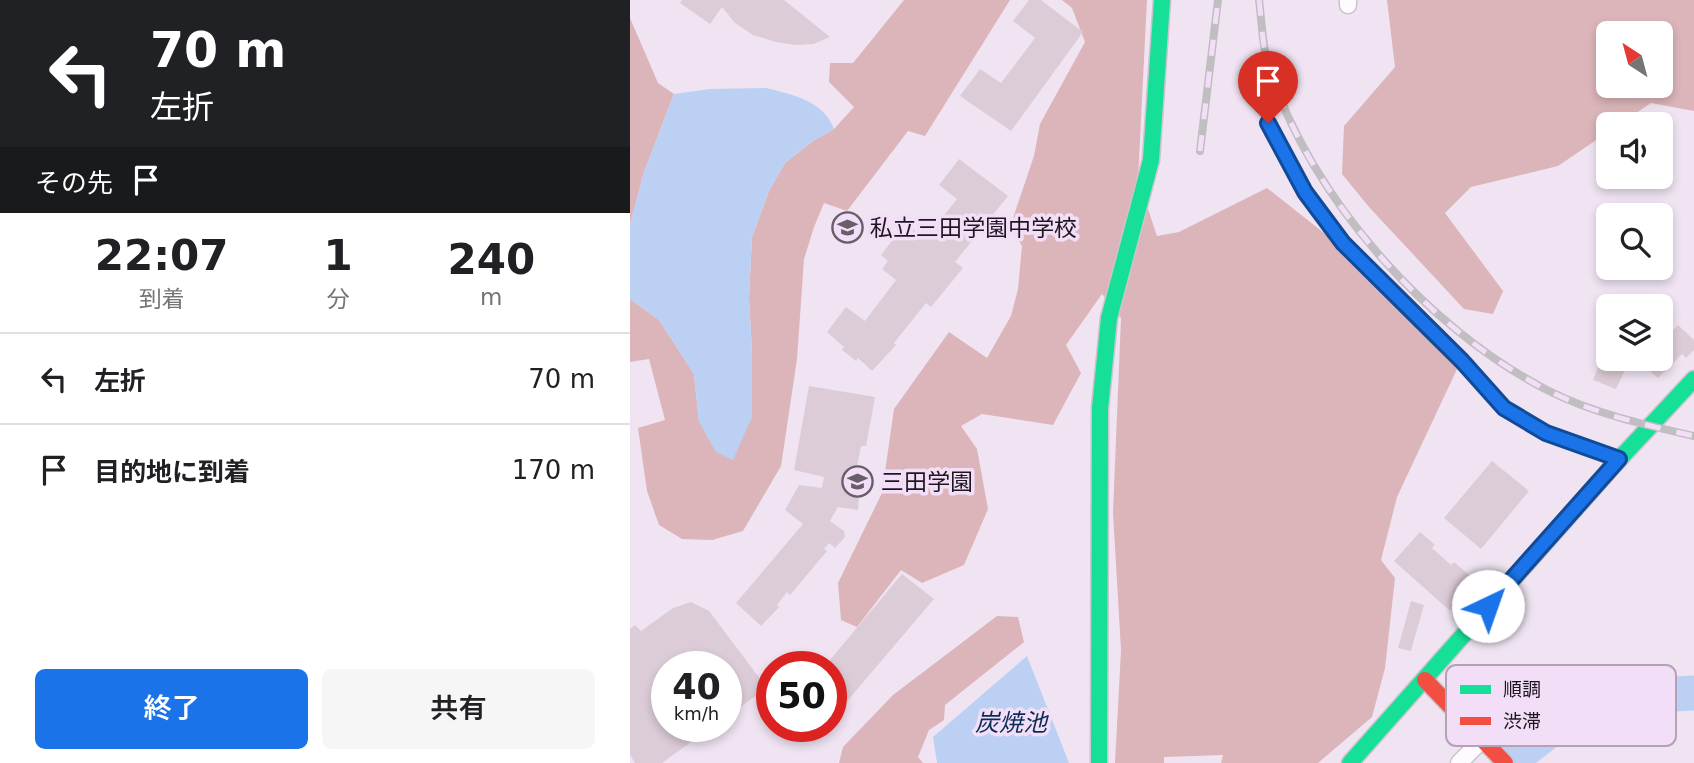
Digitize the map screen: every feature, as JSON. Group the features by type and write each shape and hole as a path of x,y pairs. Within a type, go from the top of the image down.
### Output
{"street":[{"path":"1099,763 1100,408 1110,318 1151,160 1162,0"},
{"path":"1350,763 1619,459 1694,379"},
{"path":"1425,680 1446,701"},
{"path":"1459,763 1475,746"},
{"path":"1490,746 1505,763"}],"lane":[{"path":"1268,123 1305,192 1343,243 1462,361 1504,408 1546,433 1619,459"}],"shaded area":[{"path":"904,0 1010,0 925,136 908,131 847,211 824,203 804,259 797,359 781,466 743,531 712,540 682,539 659,525 647,491 638,428 665,420 649,359 630,362 630,299 659,320 694,374 699,422 752,352 749,298 752,237 769,191 785,163 813,141 834,129 854,107 829,82 830,63 853,63"},
{"path":"1062,0 1147,0 1138,179 1157,236 1179,232 1267,188 1324,233 1458,367 1397,497 1381,560 1395,578 1385,668 1372,717 1318,763 1221,763 1223,755 1164,757 1164,763 1115,763 1121,650 1113,513 1121,318 1102,294 1066,345 1081,373 1053,425 982,414 961,426 977,449 988,509 964,565 922,583 901,570 857,627 841,620 838,583 882,493 894,409 949,332 987,358 1011,316 1018,289 1022,246 1010,227 1034,156 1040,124 1085,42 1072,8"},
{"path":"1387,0 1694,0 1694,111 1651,103 1638,112 1596,112 1596,140 1558,166 1471,187 1445,213 1503,291 1493,314 1464,309 1342,174 1344,126 1395,67"},
{"path":"630,18 658,83 674,94 644,172 630,225"},
{"path":"997,616 1018,617 1024,642 945,705 944,720 929,730 918,757 923,763 839,763 843,747 893,695"}],"water":[{"path":"766,88 796,96 815,105 823,111 834,129 813,141 785,163 769,191 752,237 749,298 752,417 733,460 716,452 699,422 694,374 659,320 630,299 630,225 644,172 674,94 710,89"},
{"name":"炭焼池","path":"1027,656 1069,763 937,763 933,737"}],"building":[{"path":"682,0 784,0 830,37 813,44 776,42 753,35 735,23 722,7 710,24 680,3"},
{"path":"1029,0 1041,0 1083,32 1011,131 960,96 980,69 1001,83 1035,38 1013,21"},
{"path":"959,159 1008,196 955,262 963,268 931,307 926,303 894,343 896,345 872,371 858,358 856,361 842,350 844,347 827,332 846,307 865,321 896,280 882,269 888,261 881,255 899,232 906,237 912,228 925,239 957,199 939,185"},
{"path":"1678,325 1694,340 1694,350 1686,358 1682,354 1673,363 1673,330"},
{"path":"1596,371 1625,371 1616,389 1593,380"},
{"path":"1650,371 1665,371 1658,378"},
{"path":"809,386 875,397 866,446 861,446 852,493 859,494 858,510 838,507 830,521 844,531 845,537 835,548 829,543 824,549 827,551 790,595 787,592 777,605 779,607 761,626 736,603 803,524 785,510 799,485 822,488 824,477 794,470"},
{"path":"1492,461 1529,491 1481,549 1444,518"},
{"path":"1420,532 1435,545 1432,548 1451,565 1454,562 1476,581 1450,611 1394,561"},
{"path":"902,574 934,599 847,701 847,651 837,651"},
{"path":"1411,601 1424,605 1411,651 1398,648"},
{"path":"691,602 709,611 739,651 651,651 651,742 691,742 662,763 635,763 630,755 630,629 635,625 641,631 673,608"},
{"path":"742,655 756,673 756,696 742,706"}],"waterway":[{"path":"1676,694 1694,693"},
{"path":"1508,763 1529,746"}],"railway":[{"path":"1200,151 1218,0"},
{"path":"1259,0 1269,68 1288,117 1313,164 1344,211 1417,295 1459,332 1502,364 1547,390 1600,412 1694,436"}],"traffic: fast":[{"path":"1099,763 1100,408 1109,318 1151,160 1162,0"},
{"path":"1350,763 1613,466 1694,379"}],"traffic: jam":[{"path":"1425,680 1446,702"},
{"path":"1489,746 1505,763"}],"place":[{"name":"私立三田学園中学校","path":"847,228"},
{"name":"三田学園","path":"858,482"}],"route":[{"path":"1268,123 1305,192 1343,243 1462,361 1504,408 1546,433 1619,459 1488,606"}]}
